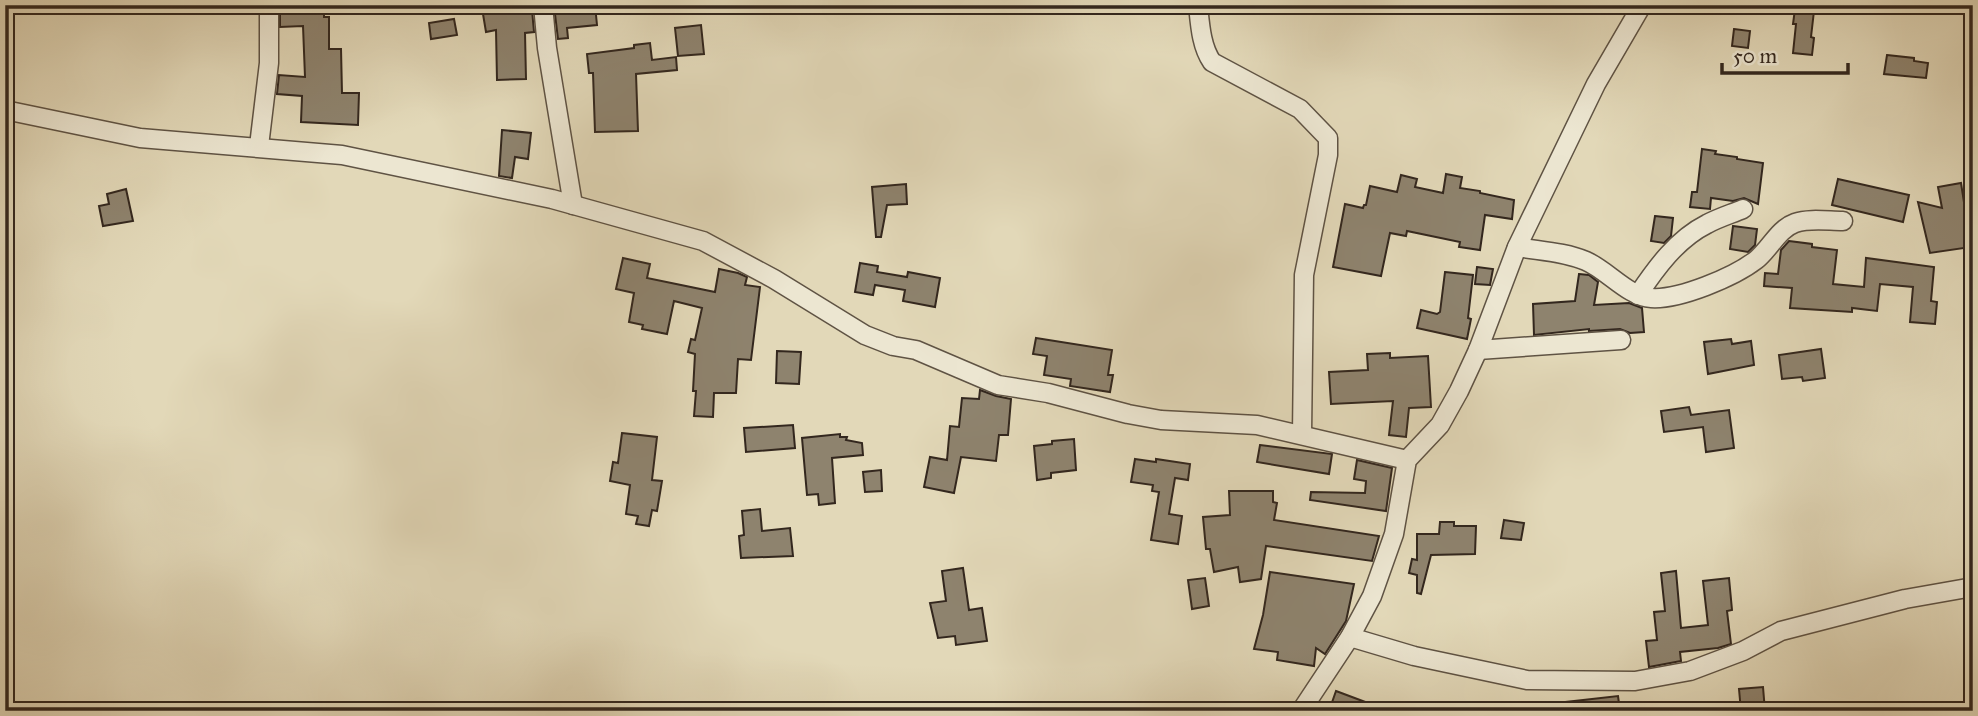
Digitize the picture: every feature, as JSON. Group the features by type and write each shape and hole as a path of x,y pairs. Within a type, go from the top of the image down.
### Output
{"street":[{"path":"259,146 269,63 269,5"},
{"path":"543,5 547,48 573,205"},
{"path":"1198,5 1202,36 1212,62 1300,109 1328,138 1328,155 1304,275 1302,434"},
{"path":"1301,711 1350,637 1372,596 1394,534 1407,460 1440,425 1478,350 1517,247 1597,84 1642,5"},
{"path":"5,110 140,138 342,155 573,205 703,241 774,279 865,335 893,346 916,350 998,385 1048,393 1161,420 1257,425 1407,460"},
{"path":"1638,295 1655,270 1684,240 1705,224 1743,209"},
{"path":"1517,247 1586,261 1608,272 1638,295 1650,298 1675,296 1696,290 1757,259 1785,228 1795,222 1843,221"},
{"path":"1478,350 1621,340"},
{"path":"1350,637 1414,656 1527,680 1635,681 1690,671 1743,651 1781,631 1905,599 1973,587"}],"building":[{"path":"280,5 324,5 324,17 329,17 329,49 341,49 342,93 359,93 358,125 301,122 302,96 277,94 279,75 305,77 303,26 280,27"},
{"path":"595,5 597,25 567,28 568,38 558,39 555,14 576,12 575,7"},
{"path":"519,8 520,12 532,10 534,32 525,33 526,79 497,80 496,30 486,32 483,14"},
{"path":"1795,9 1814,11 1812,55 1793,53"},
{"path":"454,19 457,35 431,39 429,23"},
{"path":"701,25 704,54 678,56 675,28"},
{"path":"1734,29 1750,31 1748,48 1732,46"},
{"path":"650,43 652,60 676,57 677,70 636,74 638,131 595,132 593,73 589,73 587,54 634,48 634,45"},
{"path":"1887,55 1914,58 1914,61 1928,63 1926,78 1884,74"},
{"path":"502,130 531,133 528,159 515,157 512,178 499,176"},
{"path":"1702,149 1763,163 1758,204 1744,198 1733,201 1711,198 1710,209 1690,207 1692,192 1697,192"},
{"path":"1446,174 1462,177 1460,188 1514,200 1512,219 1485,215 1480,250 1459,247 1460,242 1407,231 1406,236 1390,233 1381,276 1333,267 1345,204 1363,208 1370,186 1397,192 1401,175 1417,179 1415,187 1443,193"},
{"path":"1838,179 1909,195 1903,222 1832,205"},
{"path":"1961,183 1971,247 1930,253 1918,202 1942,208 1938,187"},
{"path":"906,184 907,204 887,205 881,237 876,237 872,187"},
{"path":"126,189 133,221 103,226 99,206 109,204 107,194"},
{"path":"1655,216 1673,218 1671,236 1664,243 1651,241"},
{"path":"1733,226 1757,229 1755,245 1748,252 1730,249"},
{"path":"1789,241 1837,250 1833,284 1864,287 1866,258 1934,267 1931,301 1937,302 1935,324 1910,322 1913,287 1880,284 1877,311 1852,308 1852,312 1790,308 1792,288 1764,286 1765,273 1778,274 1781,250"},
{"path":"623,258 650,264 647,278 715,292 719,269 747,277 745,285 760,287 751,360 738,359 736,393 714,393 713,417 694,416 695,354 688,352 691,339 695,340 702,308 674,301 667,334 642,329 643,325 629,322 634,293 616,289"},
{"path":"860,263 878,266 877,272 907,277 908,272 940,278 935,307 903,301 905,290 875,285 873,295 855,292"},
{"path":"1477,267 1493,269 1490,285 1475,284"},
{"path":"1445,272 1473,275 1468,318 1471,319 1467,339 1417,328 1421,310 1437,314 1440,312"},
{"path":"1579,274 1589,275 1598,282 1594,305 1629,303 1642,308 1644,332 1589,329 1534,335 1533,304 1575,301"},
{"path":"1036,338 1112,350 1108,375 1113,375 1110,392 1070,386 1071,379 1044,375 1047,356 1033,354"},
{"path":"1731,339 1732,344 1751,341 1754,365 1708,374 1704,342"},
{"path":"1821,349 1825,378 1803,381 1802,377 1782,379 1779,355"},
{"path":"777,351 801,352 799,384 776,383"},
{"path":"1390,353 1390,358 1428,356 1431,407 1409,408 1406,437 1389,435 1393,401 1331,404 1329,372 1368,370 1367,354"},
{"path":"980,390 1011,399 1008,435 999,435 996,461 961,457 954,493 924,487 930,457 947,460 950,426 959,427 962,398 979,399"},
{"path":"1689,407 1691,415 1729,410 1734,448 1706,452 1703,427 1664,432 1661,411"},
{"path":"793,425 795,448 746,452 744,428"},
{"path":"622,433 657,437 652,480 662,481 657,511 652,510 649,526 636,524 638,516 626,514 630,485 610,481 613,462 618,463"},
{"path":"840,434 840,437 847,437 846,440 862,443 863,455 832,458 835,503 819,505 818,494 807,495 802,438"},
{"path":"1074,439 1076,470 1051,473 1051,478 1037,480 1034,446"},
{"path":"1260,445 1332,454 1329,474 1257,462"},
{"path":"1135,459 1190,464 1188,480 1175,478 1169,514 1182,516 1178,544 1151,540 1159,492 1152,491 1153,485 1131,482"},
{"path":"1357,460 1392,468 1386,511 1310,500 1311,492 1365,493 1366,481 1354,479"},
{"path":"881,470 882,491 865,492 863,472"},
{"path":"1229,491 1273,491 1273,502 1277,503 1274,520 1379,536 1372,561 1266,546 1261,579 1240,582 1238,567 1214,572 1210,549 1206,549 1203,517 1230,515"},
{"path":"760,509 762,531 790,528 793,556 741,558 739,536 744,535 742,511"},
{"path":"1504,520 1524,523 1521,540 1501,538"},
{"path":"1440,522 1454,522 1454,526 1476,526 1475,554 1431,555 1421,594 1417,593 1417,575 1409,573 1412,559 1417,560 1417,534 1439,534"},
{"path":"963,568 969,610 982,608 987,641 956,645 955,636 938,638 930,603 946,601 942,571"},
{"path":"1676,571 1681,628 1708,625 1703,581 1729,578 1732,610 1727,611 1731,644 1680,652 1681,661 1649,667 1646,641 1657,640 1654,612 1665,611 1661,573"},
{"path":"1270,572 1354,584 1346,621 1325,654 1316,648 1314,666 1277,660 1278,652 1254,649"},
{"path":"1205,578 1209,606 1192,609 1188,580"},
{"path":"1763,687 1765,711 1741,711 1739,689"},
{"path":"1336,691 1384,709 1384,711 1329,711"},
{"path":"1618,696 1620,711 1566,711 1566,702"}]}
